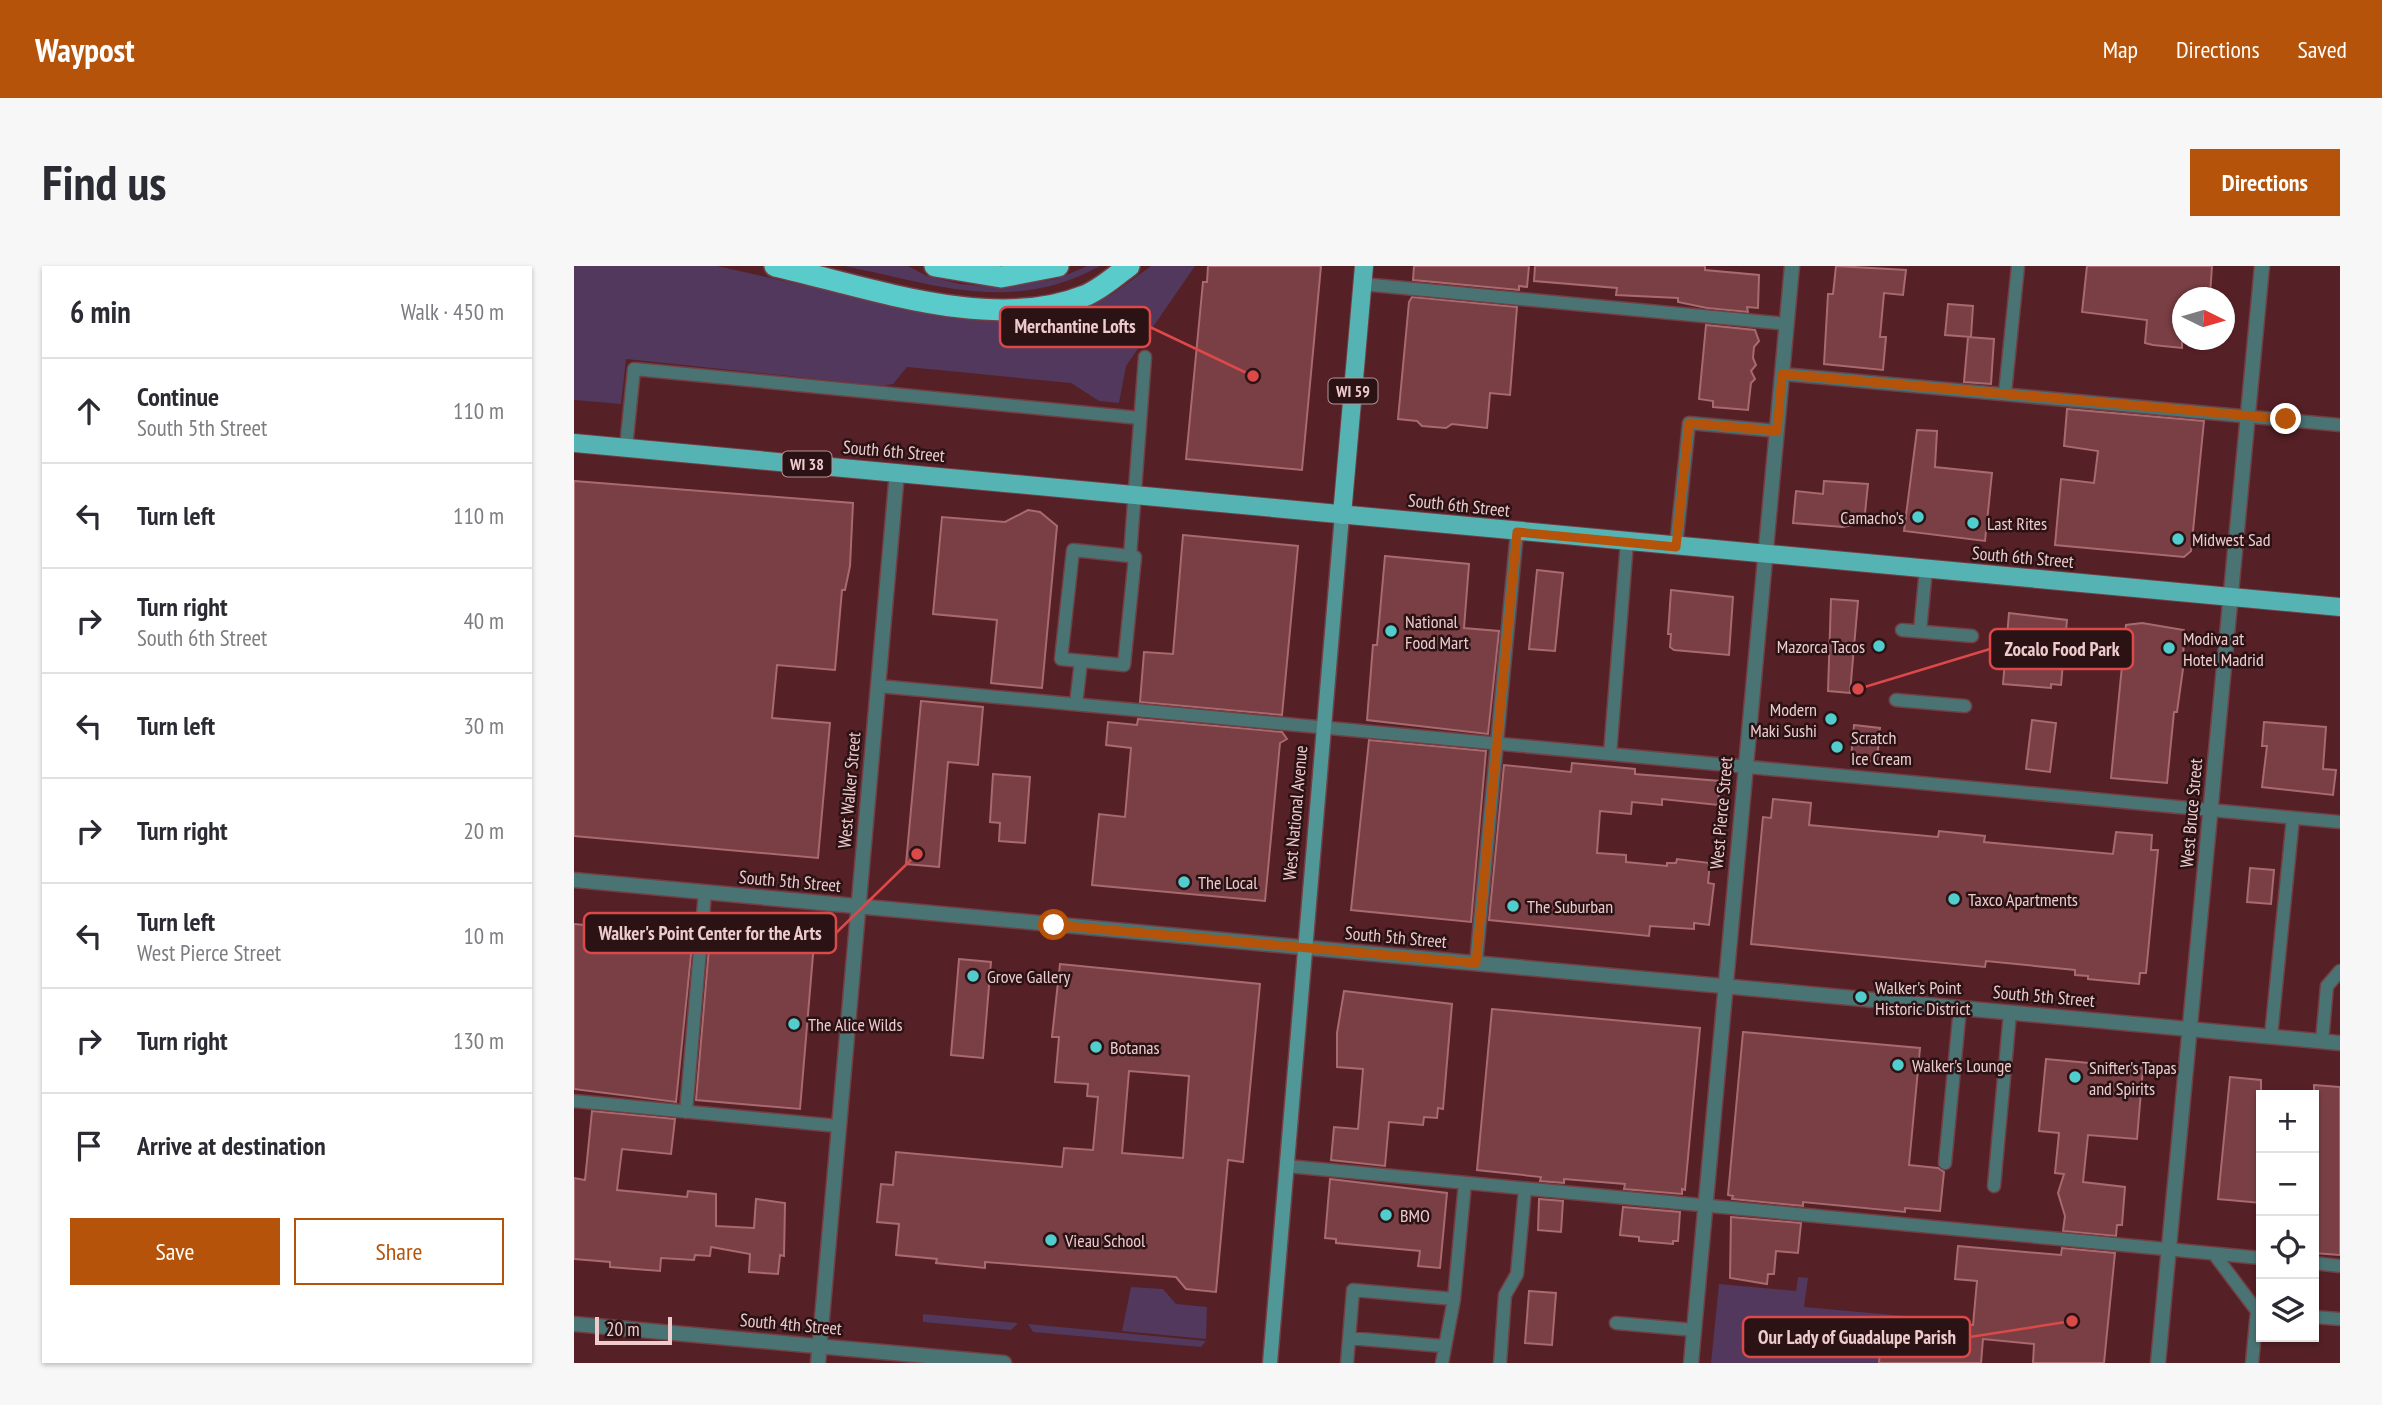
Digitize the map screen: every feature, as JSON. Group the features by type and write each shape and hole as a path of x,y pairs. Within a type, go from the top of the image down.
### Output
{"highway":[{"path":"775,266 971,311 1034,310 1086,295 1129,266"},
{"path":"935,266 1001,277 1058,266"}],"main road":[{"name":"West National Avenue","path":"1270,1363 1363,275"},
{"name":"South 6th Street","path":"574,443 2340,607"}],"street":[{"name":"West Pierce Street","path":"1692,1363 1724,986 1792,266"},
{"name":"West Bruce Street","path":"2158,1363 2262,266"},
{"name":"West Walker Street","path":"818,1363 897,472"},
{"name":"South 5th Street","path":"574,880 2340,1043"},
{"name":"South 4th Street","path":"574,1324 1004,1363"}],"lane":[{"path":"2005,393 2018,266"},
{"path":"1363,275 1787,324"},
{"path":"1130,556 1134,525 1132,495 1145,357"},
{"path":"626,447 634,369 1140,418"},
{"path":"1782,374 2340,425"},
{"path":"1676,547 1689,423 1777,431"},
{"path":"1476,963 1517,532"},
{"path":"1610,754 1627,542"},
{"path":"1073,550 1130,556 1135,557 1124,665 1061,659 1073,550"},
{"path":"1920,631 1926,569"},
{"path":"1902,629 1972,636"},
{"path":"1076,704 1081,661"},
{"path":"878,686 2340,822"},
{"path":"1896,700 1965,706"},
{"path":"2271,1037 2293,818"},
{"path":"685,1112 705,892"},
{"path":"2322,1041 2327,986 2340,971"},
{"path":"1945,1163 1960,1008"},
{"path":"1994,1186 2010,1013"},
{"path":"574,1101 838,1126"},
{"path":"1287,1166 2256,1258"},
{"path":"1442,1363 1443,1346 1454,1299 1465,1183"},
{"path":"1500,1363 1506,1295 1517,1274 1525,1189"},
{"path":"2214,1254 2256,1307"},
{"path":"2319,1264 2340,1266"},
{"path":"1347,1363 1353,1290 1454,1299"},
{"path":"2319,1318 2340,1320"},
{"path":"1616,1323 1694,1330"},
{"path":"2252,1363 2256,1333"},
{"path":"1349,1338 1443,1346"}],"shaded area":[{"path":"574,266 717,266 919,311 973,320 1012,321 1060,314 1111,295 1151,266 1195,266 1126,366 1119,403 1099,401 1071,383 907,367 893,384 883,386 626,359 621,404 574,400"},
{"path":"845,266 908,266 927,276 960,284 999,287 1057,279 1087,266 1100,266 1068,281 1036,289 1005,292 943,287"},
{"path":"1798,1277 1808,1278 1804,1307 1916,1317 1916,1320 1883,1317 1879,1363 1711,1363 1719,1284 1796,1291"},
{"path":"1131,1287 1163,1289 1176,1304 1207,1307 1206,1339 1122,1331"},
{"path":"923,1314 1018,1323 1011,1330 923,1322"},
{"path":"1028,1324 1206,1341 1201,1347 1033,1332"}],"building":[{"path":"1208,266 1321,266 1302,470 1186,459 1203,282 1207,282"},
{"path":"1414,266 1529,266 1527,287 1519,286 1519,290 1413,280"},
{"path":"1535,266 1705,266 1705,270 1759,275 1758,308 1747,307 1748,312 1707,308 1678,302 1678,298 1616,295 1617,288 1534,281"},
{"path":"1836,266 1906,270 1903,295 1884,293 1880,337 1886,337 1883,370 1824,364 1828,294 1833,294"},
{"path":"2087,266 2212,266 2211,287 2172,287 2172,347 2145,343 2147,320 2082,312"},
{"path":"1412,297 1517,307 1510,395 1490,393 1487,428 1452,424 1446,428 1422,426 1417,421 1398,419 1409,302"},
{"path":"1948,304 1973,306 1971,337 1945,335"},
{"path":"1706,325 1755,330 1759,341 1754,347 1753,358 1756,365 1751,371 1755,379 1751,383 1748,410 1713,407 1713,401 1699,399"},
{"path":"1968,337 1994,339 1991,384 1964,382"},
{"path":"2067,409 2204,421 2191,551 2184,557 2055,545 2061,479 2094,483 2098,451 2064,446"},
{"path":"1917,430 1937,431 1935,467 1992,473 1985,541 1904,531"},
{"path":"574,481 853,503 850,566 845,590 842,590 835,670 777,665 772,718 830,723 818,858 574,836"},
{"path":"1824,481 1868,484 1864,523 1853,522 1853,525 1843,527 1793,523 1796,491 1823,494"},
{"path":"1028,510 1040,512 1057,526 1042,688 991,683 997,620 933,614 942,517 1005,522"},
{"path":"1183,535 1298,546 1282,715 1140,702 1144,652 1173,654"},
{"path":"1385,556 1469,564 1464,628 1499,631 1488,734 1367,720 1373,645 1377,645"},
{"path":"1537,570 1563,573 1555,651 1529,649"},
{"path":"1671,590 1733,597 1729,655 1674,650 1670,647 1671,634 1668,634"},
{"path":"1831,599 1858,601 1850,693 1828,691"},
{"path":"2009,613 2067,620 2061,685 2051,684 2051,688 2003,684"},
{"path":"2142,623 2184,630 2183,669 2177,712 2174,712 2167,783 2111,778 2126,625"},
{"path":"921,701 983,707 978,765 948,762 939,867 906,864"},
{"path":"1138,719 1282,732 1287,739 1280,743 1265,901 1092,885 1099,814 1125,817 1131,748 1106,745 1108,722 1137,725"},
{"path":"2032,720 2056,723 2050,772 2026,769"},
{"path":"2264,722 2326,727 2323,769 2336,770 2333,795 2262,787 2267,746 2262,746"},
{"path":"1854,725 1880,728 1877,761 1851,759"},
{"path":"1369,740 1486,751 1471,922 1351,910"},
{"path":"1572,763 1635,769 1635,774 1720,781 1718,805 1662,799 1662,805 1632,802 1631,814 1600,811 1597,853 1626,855 1626,862 1667,866 1667,863 1676,863 1677,859 1710,863 1708,883 1714,884 1709,925 1694,923 1694,929 1650,926 1649,936 1489,920 1504,765 1571,772"},
{"path":"993,774 1030,777 1025,843 999,841 1000,823 990,822"},
{"name":"Taxco Apartments","path":"1773,799 1811,803 1809,825 1938,837 1939,831 1985,836 1984,842 2113,854 2116,832 2152,835 2151,850 2158,850 2146,973 2140,973 2139,984 2088,979 2088,976 2075,975 2075,970 1986,961 1985,967 1751,944 1763,817 1771,818"},
{"path":"2250,868 2274,870 2271,904 2247,902"},
{"path":"574,924 693,935 676,1102 574,1089"},
{"path":"710,936 814,943 800,1109 696,1100"},
{"path":"959,959 991,962 983,1058 951,1055"},
{"path":"1060,964 1260,984 1243,1162 1228,1160 1216,1292 1186,1289 1176,1277 985,1262 985,1268 936,1263 937,1259 896,1255 899,1224 877,1222 881,1184 893,1185 896,1152 1062,1167 1064,1148 1093,1150 1098,1097 1087,1096 1088,1084 1055,1082 1059,1037 1052,1037","holes":["1129,1071 1189,1076 1183,1158 1122,1153"]},
{"path":"1344,991 1452,1004 1443,1109 1438,1108 1437,1118 1424,1117 1423,1125 1389,1122 1385,1166 1331,1160 1334,1127 1358,1129 1363,1069 1337,1067 1337,1033"},
{"path":"1492,1009 1700,1028 1685,1190 1682,1189 1682,1194 1624,1189 1625,1184 1564,1179 1564,1183 1540,1181 1541,1177 1477,1170"},
{"path":"1743,1032 1920,1048 1909,1165 1938,1168 1944,1172 1940,1211 1905,1208 1905,1212 1803,1202 1803,1206 1732,1199 1733,1196 1728,1195"},
{"path":"2046,1059 2143,1068 2137,1139 2088,1135 2083,1182 2125,1187 2122,1225 2117,1225 2116,1236 2063,1231 2065,1216 2058,1193 2064,1174 2055,1173 2059,1133 2039,1131"},
{"path":"2230,1077 2261,1080 2261,1090 2256,1090 2256,1203 2218,1199"},
{"path":"2314,1085 2340,1087 2340,1255 2319,1253 2319,1090 2314,1090"},
{"path":"592,1111 675,1119 671,1154 622,1149 617,1190 687,1197 688,1191 716,1194 716,1226 754,1228 756,1199 785,1203 784,1256 780,1255 778,1274 749,1272 750,1254 711,1247 710,1256 695,1255 694,1260 661,1258 660,1271 610,1267 610,1262 574,1259 574,1178 585,1180"},
{"name":"BMO","path":"1330,1179 1447,1193 1440,1268 1418,1266 1420,1251 1336,1243 1336,1239 1325,1238"},
{"path":"1539,1199 1563,1201 1561,1232 1538,1230"},
{"path":"1623,1207 1680,1212 1678,1241 1673,1241 1673,1244 1639,1241 1639,1237 1620,1235"},
{"path":"1731,1217 1801,1223 1798,1253 1776,1251 1774,1274 1768,1274 1767,1284 1730,1278"},
{"path":"1958,1246 2061,1255 2062,1248 2115,1253 2104,1363 2033,1363 2034,1344 1983,1339 1981,1363 1879,1363 1883,1317 1973,1325 1977,1281 1955,1279"},
{"path":"1529,1291 1556,1293 1552,1345 1525,1343"}],"place":[{"name":"Merchantine Lofts","path":"1253,376"},
{"name":"Camacho's","path":"1918,517"},
{"name":"Last Rites","path":"1973,523"},
{"name":"Midwest Sad","path":"2178,539"},
{"name":"National Food Mart","path":"1391,631"},
{"name":"Mazorca Tacos","path":"1879,646"},
{"name":"Modiva at Hotel Madrid","path":"2169,648"},
{"name":"Zocalo Food Park","path":"1858,689"},
{"name":"Modern Maki Sushi","path":"1831,719"},
{"name":"Scratch Ice Cream","path":"1837,747"},
{"name":"Walker's Point Center for the Arts","path":"917,854"},
{"name":"The Local","path":"1184,882"},
{"name":"Taxco Apartments","path":"1954,899"},
{"name":"The Suburban","path":"1513,906"},
{"name":"Grove Gallery","path":"973,976"},
{"name":"Walker's Point Historic District","path":"1861,997"},
{"name":"The Alice Wilds","path":"794,1024"},
{"name":"Botanas","path":"1096,1047"},
{"name":"Walker's Lounge","path":"1898,1065"},
{"name":"Snifter's Tapas and Spirits","path":"2075,1077"},
{"name":"BMO","path":"1386,1215"},
{"name":"Vieau School","path":"1051,1240"},
{"name":"Our Lady of Guadalupe Parish","path":"2072,1321"}],"route":[{"path":"1054,925 1476,963 1517,532 1676,547 1689,423 1777,431 1782,374 2286,419"}]}
